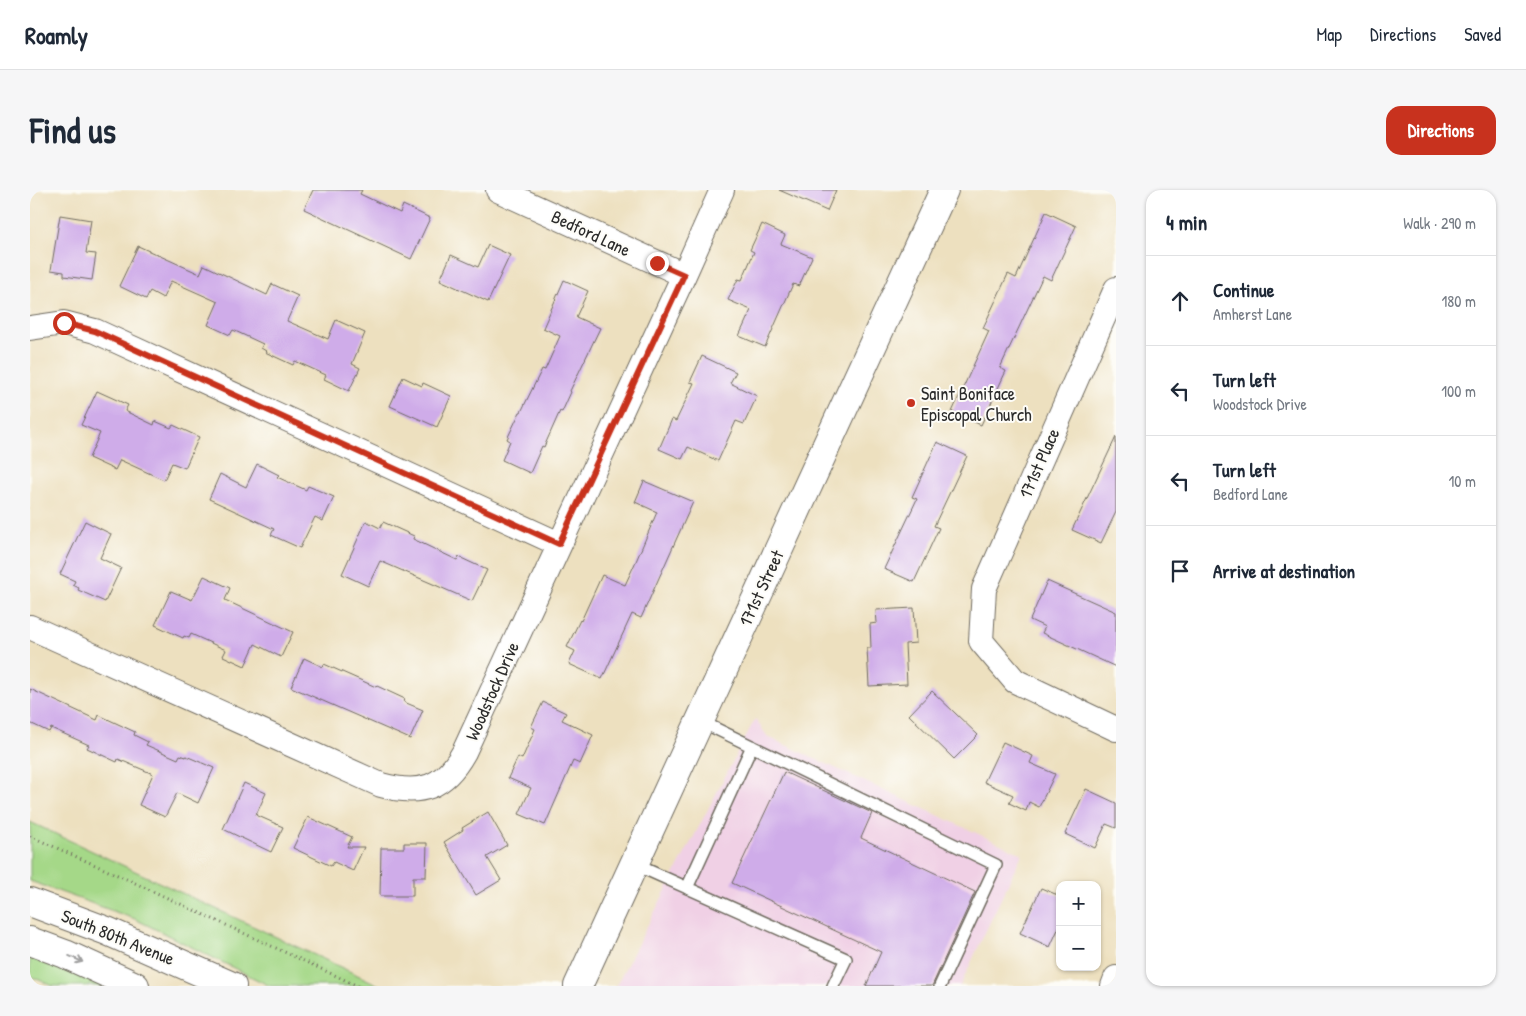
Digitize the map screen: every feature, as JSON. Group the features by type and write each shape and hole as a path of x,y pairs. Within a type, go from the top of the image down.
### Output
{"street":[{"name":"Bedford Lane","path":"498,190 684,275"},
{"name":"Woodstock Drive","path":"30,627 381,785 400,790 416,790 432,785 447,777 457,766 464,752 722,190"},
{"name":"171st Street","path":"578,986 944,190"},
{"name":"171st Place","path":"1116,289 984,588 981,641 1015,681 1116,729"},
{"path":"30,328 64,323 95,331 559,544"},
{"name":"South 80th Avenue","path":"30,902 107,931 232,986"},
{"name":"South 80th Avenue","path":"30,941 65,954 135,986"},
{"path":"1112,986 1116,978"}],"lane":[{"path":"700,721 996,865 940,986"},
{"path":"687,888 752,746"},
{"path":"634,864 846,959 833,986"}],"path":[{"path":"30,836 122,876 358,986"}],"shaded area":[{"path":"755,719 768,737 1022,854 960,986 616,986"}],"green space":[{"path":"30,822 381,986 270,986 135,919 30,881"},
{"path":"30,949 120,986 53,986 30,976"}],"building":[{"path":"313,190 362,190 360,194 400,213 403,205 430,218 411,259 304,209"},
{"path":"779,190 836,190 827,211"},
{"path":"1046,212 1076,226 1051,280 1043,276 1000,368 1006,371 981,425 952,412 989,331 983,328 1008,274 1016,278"},
{"path":"60,215 91,220 86,253 96,254 92,280 64,276 64,272 51,270"},
{"path":"762,224 785,235 781,244 812,257 799,286 793,284 765,347 739,336 751,310 728,300 738,279 742,280 754,252 750,250"},
{"path":"488,245 510,255 488,302 440,280 451,255 478,267"},
{"path":"138,246 200,274 204,265 267,295 272,284 298,296 287,321 328,339 336,320 365,333 352,364 360,368 349,391 324,379 326,375 295,361 293,365 265,352 261,348 263,344 233,330 230,335 208,325 218,302 171,281 163,298 150,291 146,299 119,286"},
{"path":"564,280 588,291 576,317 600,328 562,412 560,411 530,473 502,460 510,441 507,439 542,369 545,370 560,336 543,328"},
{"path":"702,356 736,372 730,383 757,396 744,424 736,421 718,461 688,447 682,459 659,449 672,419 676,421 694,383 690,382"},
{"path":"403,377 422,386 423,383 451,396 437,427 390,406"},
{"path":"97,391 128,405 125,411 154,425 155,421 171,428 173,425 199,437 185,468 172,463 164,480 120,460 115,470 89,458 100,433 81,425"},
{"path":"1116,437 1116,512 1101,543 1072,530"},
{"path":"937,442 967,456 934,526 939,528 914,582 884,569 917,499 912,497"},
{"path":"257,464 279,475 277,477 306,490 308,486 334,497 323,521 315,517 300,548 271,535 274,529 209,499 220,474 246,487"},
{"path":"644,481 693,502 641,618 632,614 602,679 569,664 575,651 567,647 602,575 625,585 657,512 635,502"},
{"path":"85,521 111,534 100,558 121,568 105,602 78,590 79,588 73,585 75,581 60,574"},
{"path":"366,521 380,528 383,522 414,536 413,539 457,560 459,557 487,570 472,601 380,561 368,586 342,574"},
{"path":"204,576 230,588 225,600 293,632 281,657 255,644 245,666 223,656 226,650 191,634 189,638 184,636 183,638 155,625 171,591 192,600"},
{"path":"1047,581 1116,612 1116,667 1042,633 1045,627 1030,620"},
{"path":"914,608 916,643 905,644 907,684 869,686 867,648 871,648 870,624 877,623 876,610"},
{"path":"304,658 323,667 324,664 377,686 405,699 404,702 423,710 410,739 291,687"},
{"path":"30,689 97,720 99,715 135,732 134,735 148,742 146,745 178,759 180,755 186,756 214,768 198,803 177,793 165,817 139,805 153,774 118,759 117,762 87,748 89,745 51,728 49,732 30,723"},
{"path":"932,691 978,735 954,759 909,715"},
{"path":"543,702 566,713 562,720 593,735 580,764 573,761 545,825 519,814 531,788 508,778 518,757 522,759 535,729 531,727"},
{"path":"1003,742 1033,756 1030,763 1055,774 1039,807 1029,802 1026,811 1009,803 1013,795 984,782"},
{"path":"784,772 872,813 861,838 975,892 932,986 866,986 881,952 732,883"},
{"path":"244,783 266,793 256,815 283,827 271,852 223,829"},
{"path":"1086,789 1116,803 1116,828 1106,824 1095,848 1065,834"},
{"path":"488,812 507,845 487,857 501,880 476,895 444,842"},
{"path":"308,817 352,837 347,847 364,847 353,871 334,862 331,866 293,848"},
{"path":"404,843 427,843 426,877 413,877 413,896 380,896 381,848 404,848"},
{"path":"1041,888 1056,894 1056,934 1050,947 1020,933"}],"place":[{"name":"Saint Boniface Episcopal Church","path":"911,403"}],"route":[{"path":"64,323 95,331 559,544 684,275 657,263"}]}
